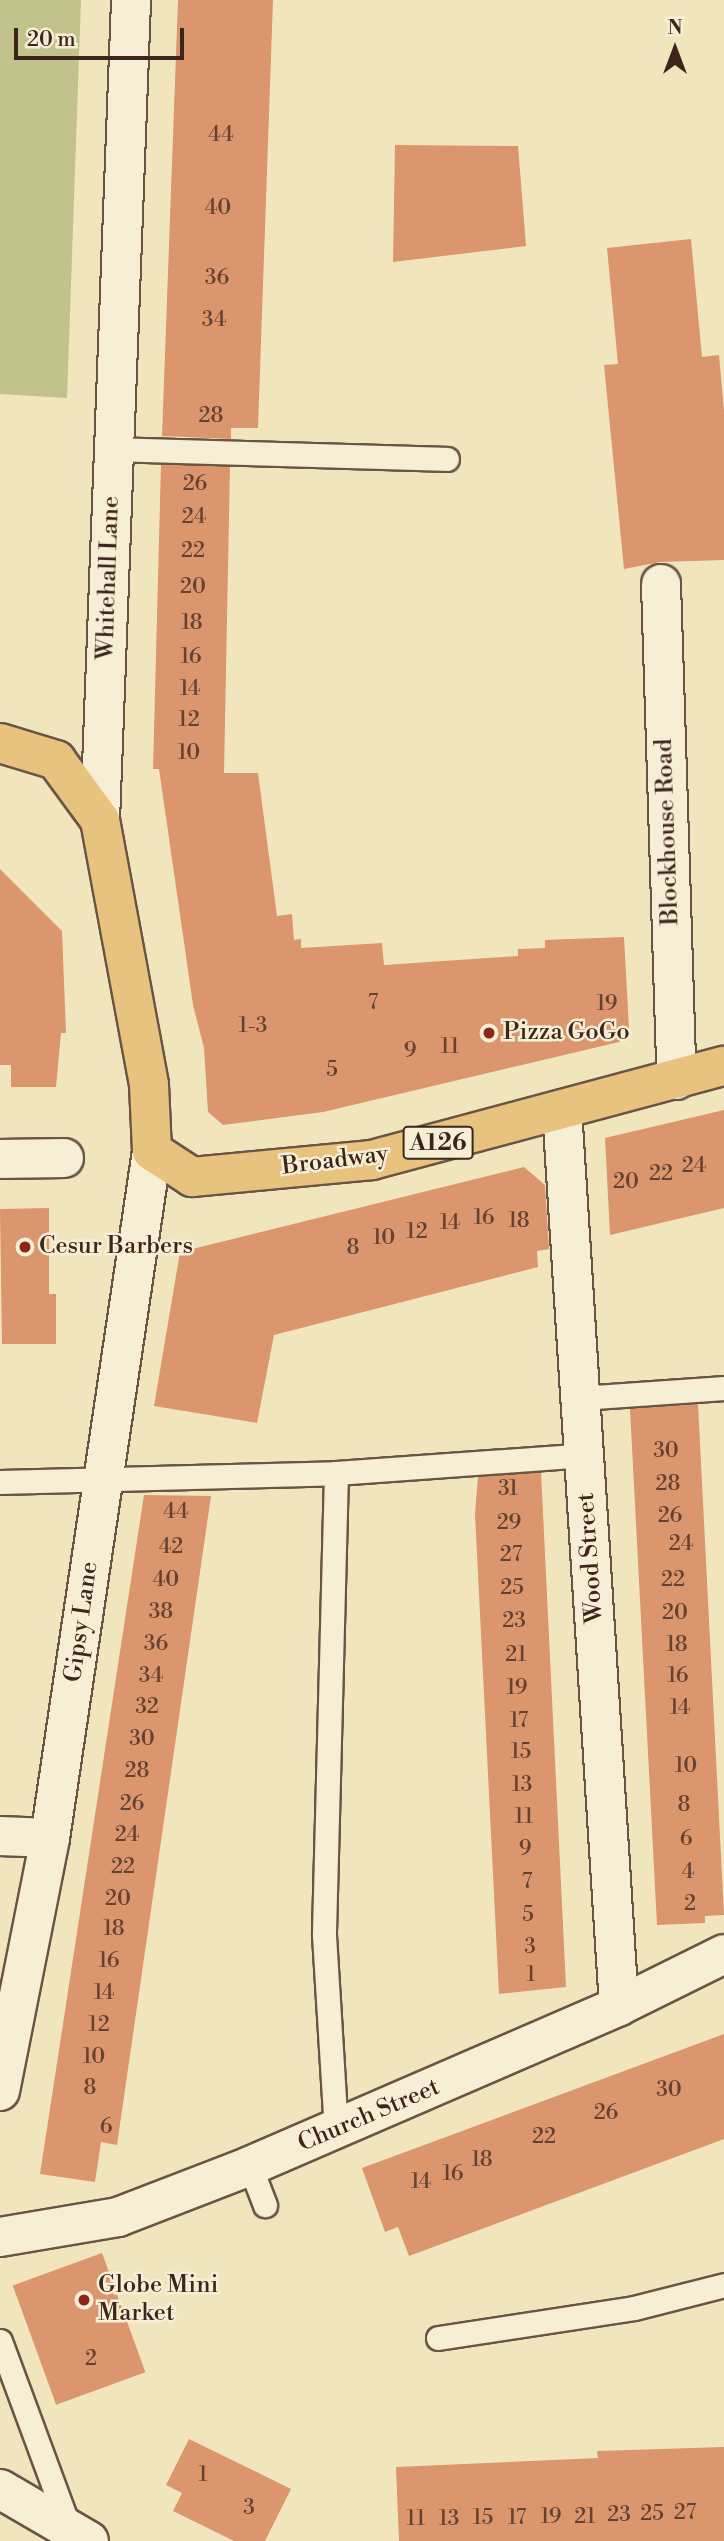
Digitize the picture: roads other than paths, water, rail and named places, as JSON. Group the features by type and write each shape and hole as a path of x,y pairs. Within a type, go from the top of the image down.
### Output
{"main road":[{"path":"0,743 56,760 100,820"},
{"name":"Whitehall Lane","path":"100,820 149,1085 152,1151"},
{"name":"Broadway","path":"152,1151 192,1177 372,1160 724,1066"}],"street":[{"name":"Whitehall Lane","path":"100,820 131,0"},
{"name":"Blockhouse Road","path":"661,584 677,1080"},
{"name":"Wood Street","path":"562,1110 619,2006"},
{"name":"Gipsy Lane","path":"0,2091 50,1838 152,1151"},
{"path":"0,1159 64,1158"},
{"path":"0,1836 50,1838"},
{"name":"Church Street","path":"0,2238 118,2217 250,2166 336,2132 619,2006 724,1954"},
{"path":"0,2489 80,2535"}],"lane":[{"path":"113,449 447,460"},
{"path":"581,1398 724,1388"},
{"path":"0,1482 336,1473 585,1455"},
{"path":"336,1473 324,1934 336,2132"},
{"path":"250,2166 265,2205"},
{"path":"438,2338 634,2308 724,2285"},
{"path":"0,2341 80,2535"}],"place":[{"name":"Pizza GoGo","path":"489,1033"},
{"name":"Cesur Barbers","path":"25,1247"},
{"name":"Globe Mini Market","path":"84,2300"}]}
